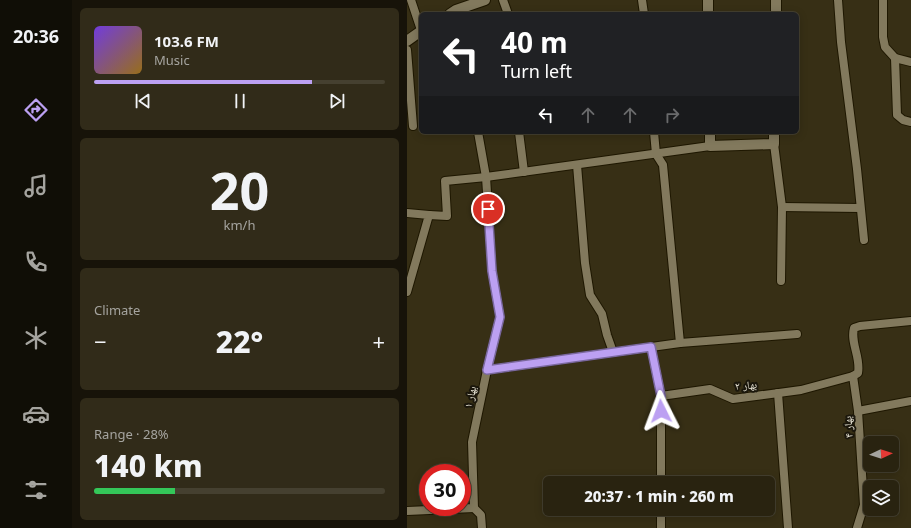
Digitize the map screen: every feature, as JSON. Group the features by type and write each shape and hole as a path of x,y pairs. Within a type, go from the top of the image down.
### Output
{"street":[{"path":"411,0 419,24"},
{"path":"457,12 485,0"},
{"path":"503,0 507,12"},
{"path":"642,0 644,12"},
{"path":"708,0 708,12"},
{"path":"776,0 776,12"},
{"path":"838,0 841,42 857,169 864,240"},
{"path":"883,0 883,37 885,47 895,58 911,62"},
{"path":"407,41 419,32"},
{"path":"407,50 413,126"},
{"path":"895,58 897,115 903,120 911,122"},
{"name":"بهار ۱","path":"474,508 472,442 500,317 492,271 486,177 478,134"},
{"path":"519,134 524,172"},
{"path":"654,134 656,154 663,165 680,343"},
{"path":"710,134 710,146"},
{"path":"775,134 774,144 781,207 781,281"},
{"path":"407,213 447,216 445,181 577,165 710,146 774,144"},
{"path":"577,165 585,264 590,295 602,314 613,352"},
{"path":"781,207 860,208"},
{"path":"407,292 429,215"},
{"path":"853,376 858,373 859,366 853,334 854,328 860,326 911,321"},
{"path":"487,370 680,343 797,334"},
{"path":"651,347 661,396 661,476"},
{"name":"بهار ۲","path":"661,396 709,389 733,399 801,390 853,376"},
{"name":"بهار ۴","path":"853,376 858,411 864,505 857,528"},
{"path":"778,393 788,528"},
{"path":"858,411 911,401"},
{"path":"407,511 474,508 481,515 482,528"},
{"path":"661,516 661,528"}],"route":[{"path":"488,209 492,271 500,317 487,370 651,347 661,396 661,411"}]}
